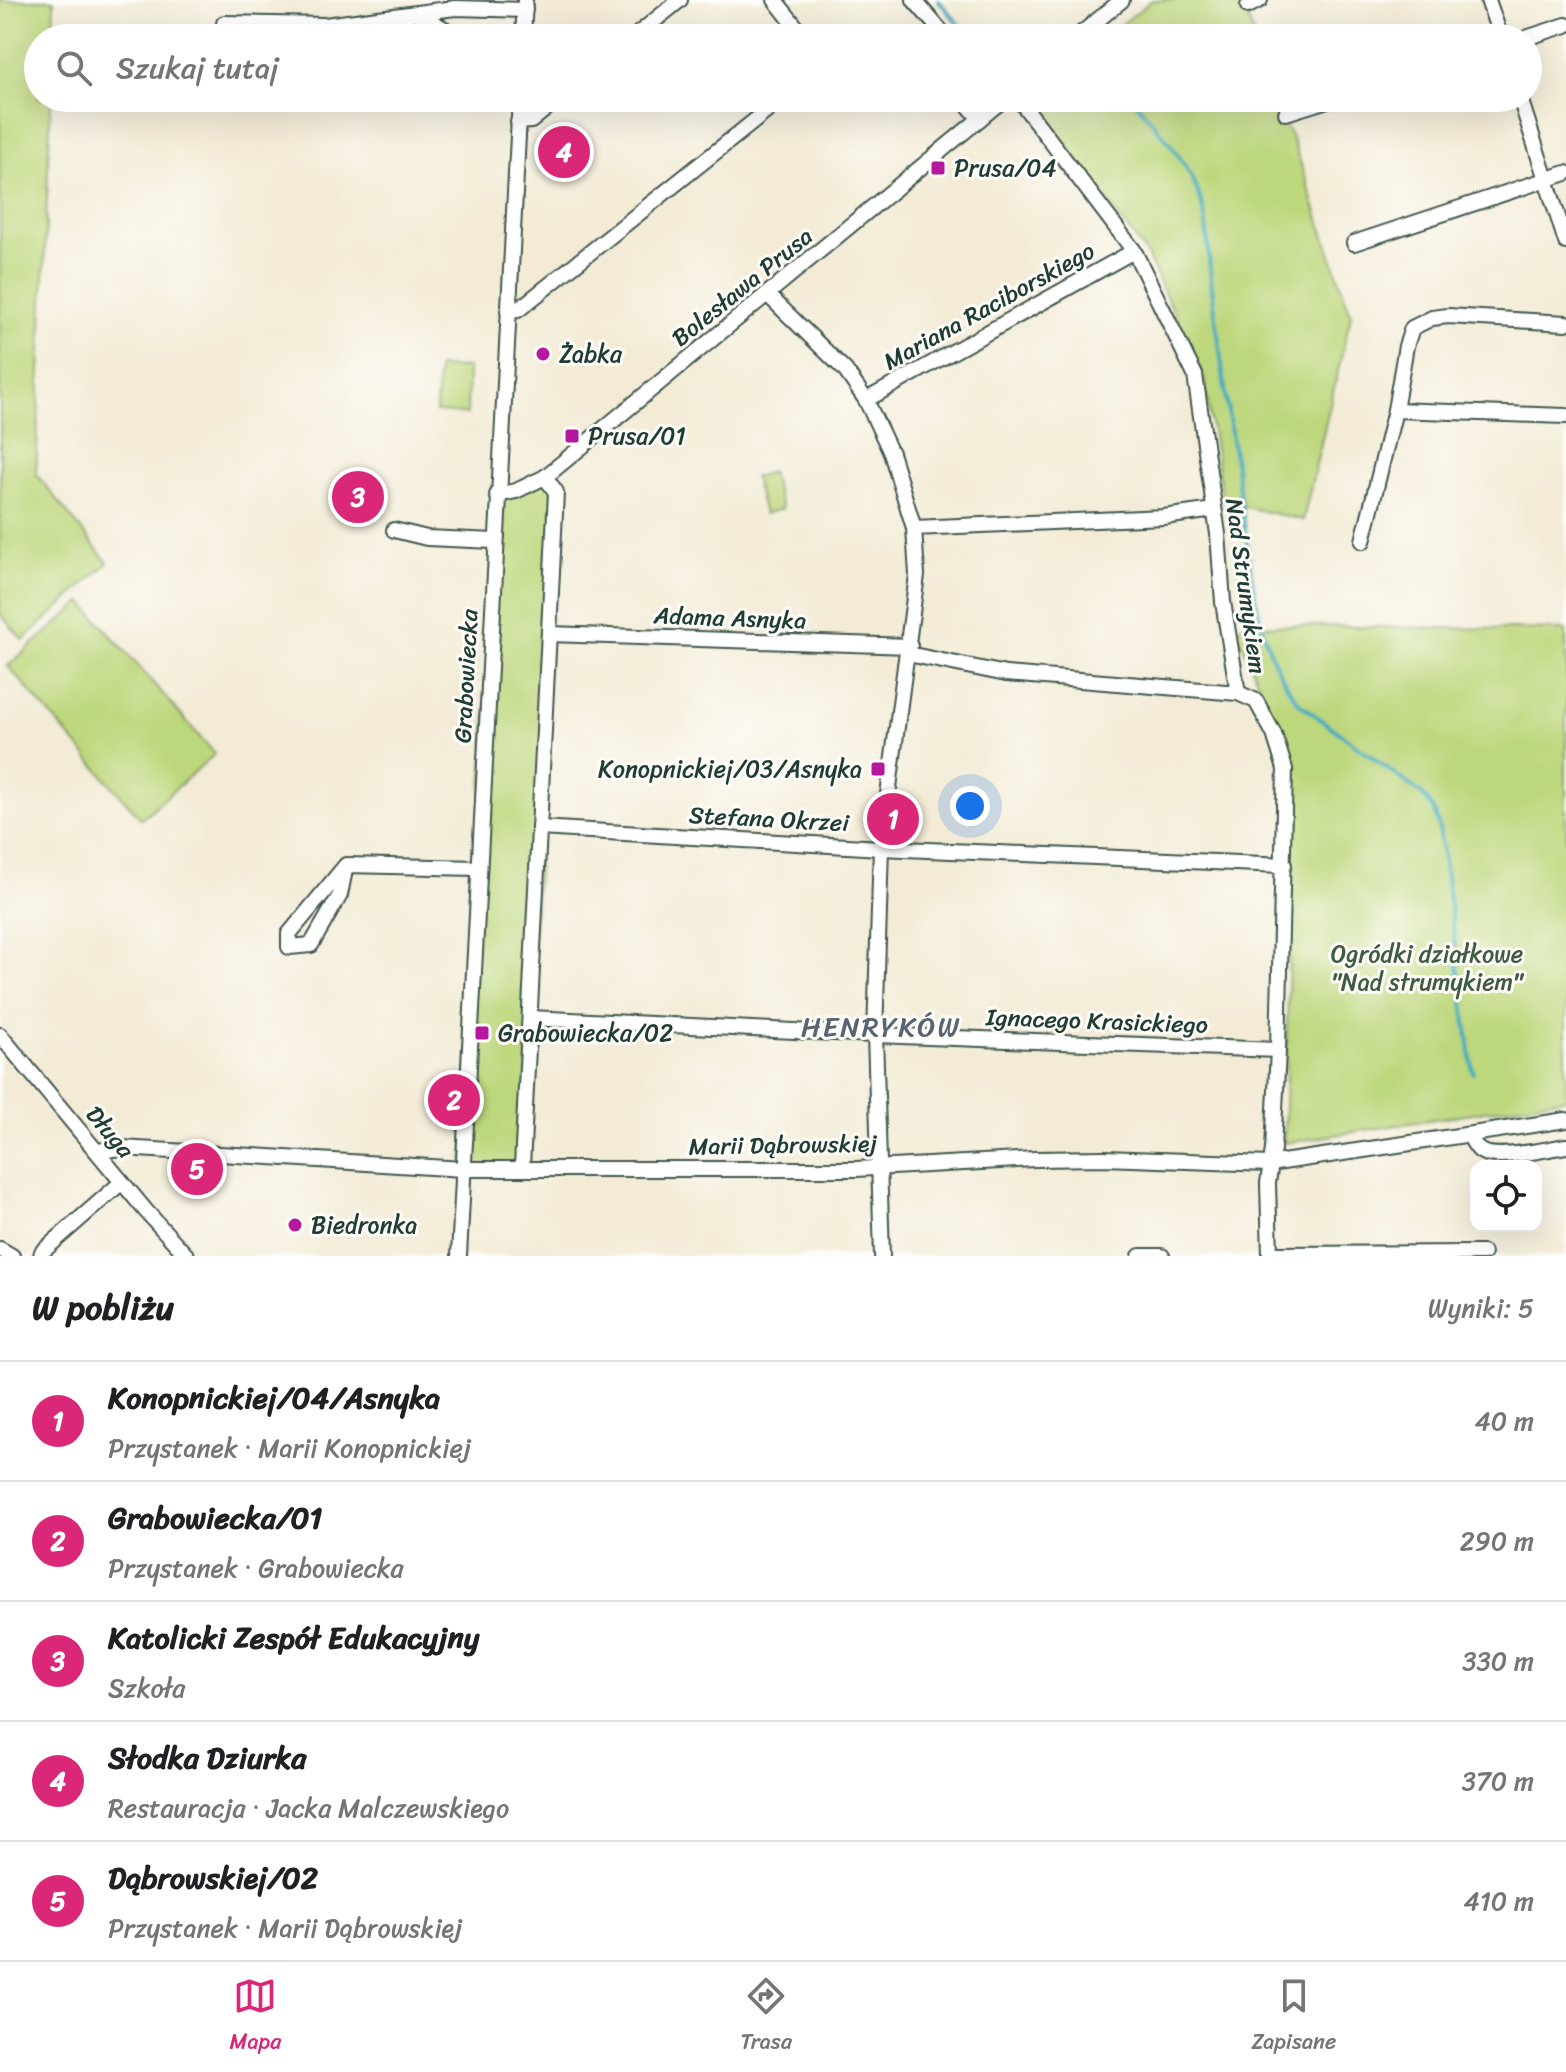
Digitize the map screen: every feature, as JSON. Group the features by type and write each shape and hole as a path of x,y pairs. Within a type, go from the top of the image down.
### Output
{"street":[{"path":"650,24 680,0"},
{"path":"775,0 794,24"},
{"path":"914,0 935,24"},
{"path":"1093,24 1122,0"},
{"path":"1488,0 1496,24"},
{"path":"333,24 455,8 525,5"},
{"path":"416,13 435,24"},
{"path":"224,23 274,24"},
{"path":"1542,33 1566,25"},
{"name":"Grabowiecka","path":"459,1256 519,112"},
{"path":"518,122 531,121 542,112"},
{"path":"508,311 518,310 766,112"},
{"path":"974,112 980,119"},
{"name":"Bolesława Prusa","path":"497,495 516,491 545,477 988,112"},
{"name":"Nad Strumykiem","path":"1029,112 1134,251 1195,375 1223,602 1238,693 1256,701 1274,734 1285,769 1278,1050 1273,1149 1269,1164 1270,1255"},
{"path":"1524,112 1566,242"},
{"path":"1354,243 1566,173"},
{"name":"Mariana Raciborskiego","path":"866,400 1134,251"},
{"path":"768,295 845,370 866,400 891,453 914,528 917,575 881,848 875,1035 882,1256"},
{"path":"1363,541 1412,328 1420,322 1448,316 1566,323"},
{"path":"1395,410 1566,416"},
{"path":"522,1167 556,492 545,477"},
{"path":"914,528 1164,517 1214,510"},
{"path":"394,530 427,538 495,541"},
{"name":"Adama Asnyka","path":"549,634 909,650 1006,674 1238,693"},
{"name":"Stefana Okrzei","path":"539,828 881,848 1284,865"},
{"path":"346,865 478,868"},
{"path":"346,865 340,895 311,945 289,947 289,934 346,865"},
{"name":"Ignacego Krasickiego","path":"530,1018 1278,1050"},
{"name":"Długa","path":"0,1035 187,1256"},
{"name":"Marii Dąbrowskiej","path":"97,1151 122,1148 463,1169 856,1169 1104,1158 1269,1164 1566,1120"},
{"path":"1469,1135 1479,1150 1486,1153 1514,1153 1566,1146"},
{"path":"41,1256 122,1182"},
{"path":"0,1249 12,1256"},
{"path":"1270,1255 1483,1253"},
{"path":"1140,1256 1162,1255"}],"green space":[{"path":"0,0 54,0 53,24 24,24 24,112 50,112 36,474 108,563 23,640 0,614"},
{"path":"1152,0 1241,0 1250,24 1122,24"},
{"path":"1042,112 1283,112 1280,116 1292,138 1351,315 1303,520 1223,502 1204,377 1147,255"},
{"path":"438,367 468,368 467,414 436,412"},
{"path":"771,472 782,509 764,514 754,477"},
{"path":"545,477 556,492 522,1167 463,1169 497,495"},
{"path":"82,602 215,754 141,819 8,666"},
{"name":"Ogródki działkowe \"Nad strumykiem\"","path":"1243,625 1566,630 1566,1098 1284,1143 1294,771 1237,631"}],"waterway":[{"path":"938,0 959,24"},
{"path":"1144,112 1188,170 1203,208 1253,586 1265,636 1285,683 1300,704 1422,794 1434,812 1439,828 1473,1073"}],"place":[{"name":"Słodka Dziurka","path":"564,152"},
{"name":"Prusa/04","path":"938,168"},
{"name":"Żabka","path":"543,354"},
{"name":"Prusa/01","path":"572,436"},
{"name":"Katolicki Zespół Edukacyjny","path":"358,497"},
{"name":"Konopnickiej/03/Asnyka","path":"878,769"},
{"name":"Konopnickiej/04/Asnyka","path":"893,819"},
{"name":"Grabowiecka/02","path":"482,1033"},
{"name":"Grabowiecka/01","path":"454,1100"},
{"name":"Dąbrowskiej/02","path":"197,1169"},
{"name":"Biedronka","path":"295,1225"}],"district":[{"name":"HENRYKÓW","path":"881,1026"}]}
